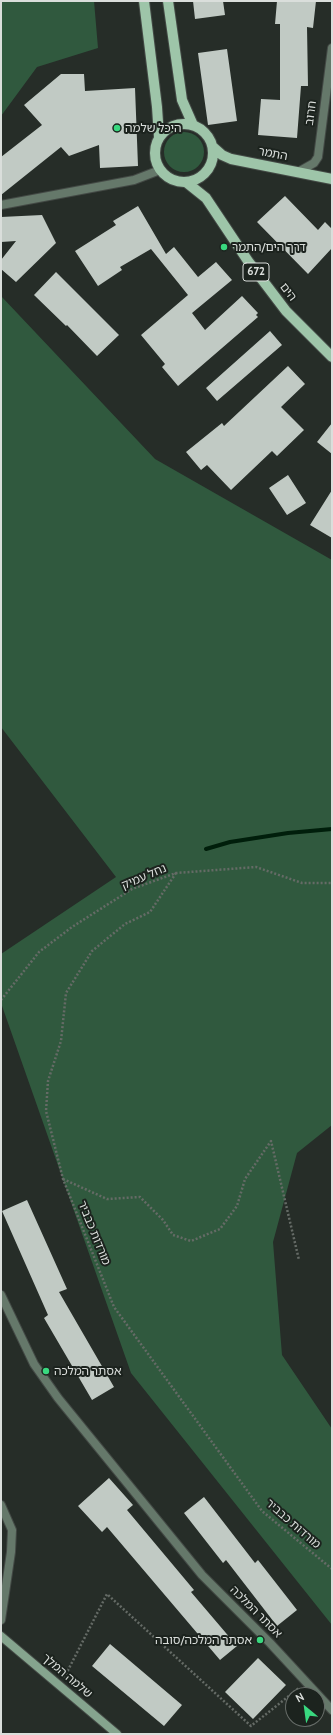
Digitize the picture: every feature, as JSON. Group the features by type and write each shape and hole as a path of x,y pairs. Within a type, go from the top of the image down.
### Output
{"main road":[{"path":"144,1 158,114 159,137 154,153 160,170"},
{"path":"168,1 182,100 193,125"},
{"path":"159,137 170,126 186,123 193,125 206,133 213,147 214,156 207,171 201,177 186,182"},
{"name":"התמר","path":"213,147 231,159 332,179"},
{"name":"672","path":"160,170 171,179 186,182"},
{"name":"הים","path":"186,182 206,198 248,261 286,311 332,357"}],"street":[{"name":"חרוב","path":"298,172 314,163 318,157 332,48"},
{"path":"1,205 134,180 160,170"},
{"name":"אסתר המלכה","path":"1,1295 34,1364 58,1398 202,1575 270,1643 332,1710"},
{"path":"1,1505 12,1530 11,1552 1,1620"},
{"name":"שלמה המלך","path":"1,1636 117,1734"}],"path":[{"name":"נחל עמיק","path":"1,1000 39,952 66,931 132,889 176,873 256,867 302,883 332,883"},
{"name":"מורדות כבביר","path":"176,873 150,912 125,924 92,950 66,993 61,1041 48,1081 46,1111 63,1179 114,1307 262,1511 332,1569"},
{"path":"63,1179 107,1199 140,1197 163,1220 173,1235 191,1241 220,1229 237,1206 245,1179 271,1141 299,1260"},
{"path":"60,1686 107,1594 251,1726 305,1682"}],"green space":[{"path":"1,1 94,1 98,48 37,67 1,116"},
{"path":"188,132 195,135 201,141 204,152 203,160 195,169 188,172 180,172 173,169 165,160 164,148 167,141 176,133"},
{"path":"1,296 155,459 332,560 332,1125 297,1153 273,1242 282,1355 332,1429 332,1625 131,1373 1,1003 1,954 116,877 1,727"}],"building":[{"path":"193,1 223,1 225,15 195,19"},
{"path":"277,1 316,1 313,28 307,27 308,86 301,86 297,138 258,135 261,99 280,100 280,24 275,24"},
{"path":"227,49 237,121 208,125 198,53"},
{"path":"61,74 84,74 85,91 135,88 138,166 100,168 99,145 69,156 61,147 1,195 1,157 42,125 24,105"},
{"path":"285,196 318,230 325,222 332,229 332,248 308,274 257,222"},
{"path":"138,206 166,254 174,247 198,277 216,262 232,280 192,313 205,330 242,296 258,313 256,315 258,317 178,386 162,367 165,364 141,335 188,295 151,249 120,267 122,270 98,286 75,251 116,225 113,221"},
{"path":"42,215 56,243 16,282 1,269 1,260 16,241 1,242 1,217"},
{"path":"56,272 119,335 97,356 67,325 66,326 34,295"},
{"path":"270,331 282,345 217,401 206,388"},
{"path":"288,366 305,384 281,407 304,430 277,456 272,451 231,490 207,465 201,470 186,452 222,423 224,426"},
{"path":"332,423 332,454 317,442"},
{"path":"288,475 306,503 287,515 269,488"},
{"path":"332,490 332,538 310,525"},
{"path":"27,1200 67,1289 59,1292 114,1387 92,1400 44,1318 48,1315 2,1211"},
{"path":"109,1478 133,1505 127,1510 194,1590 191,1592 237,1646 220,1660 107,1527 102,1532 78,1506"},
{"path":"204,1497 255,1563 258,1560 297,1610 277,1626 226,1560 223,1563 184,1513"},
{"path":"110,1644 182,1705 164,1726 92,1666"},
{"path":"258,1658 286,1685 253,1719 225,1692"}],"waterway":[{"path":"206,849 230,842 288,833 332,829"}],"place":[{"name":"היכל שלמה","path":"117,128"},
{"name":"דרך הים/התמר","path":"224,247"},
{"name":"אסתר המלכה","path":"46,1371"},
{"name":"אסתר המלכה/סובה","path":"260,1640"}]}
